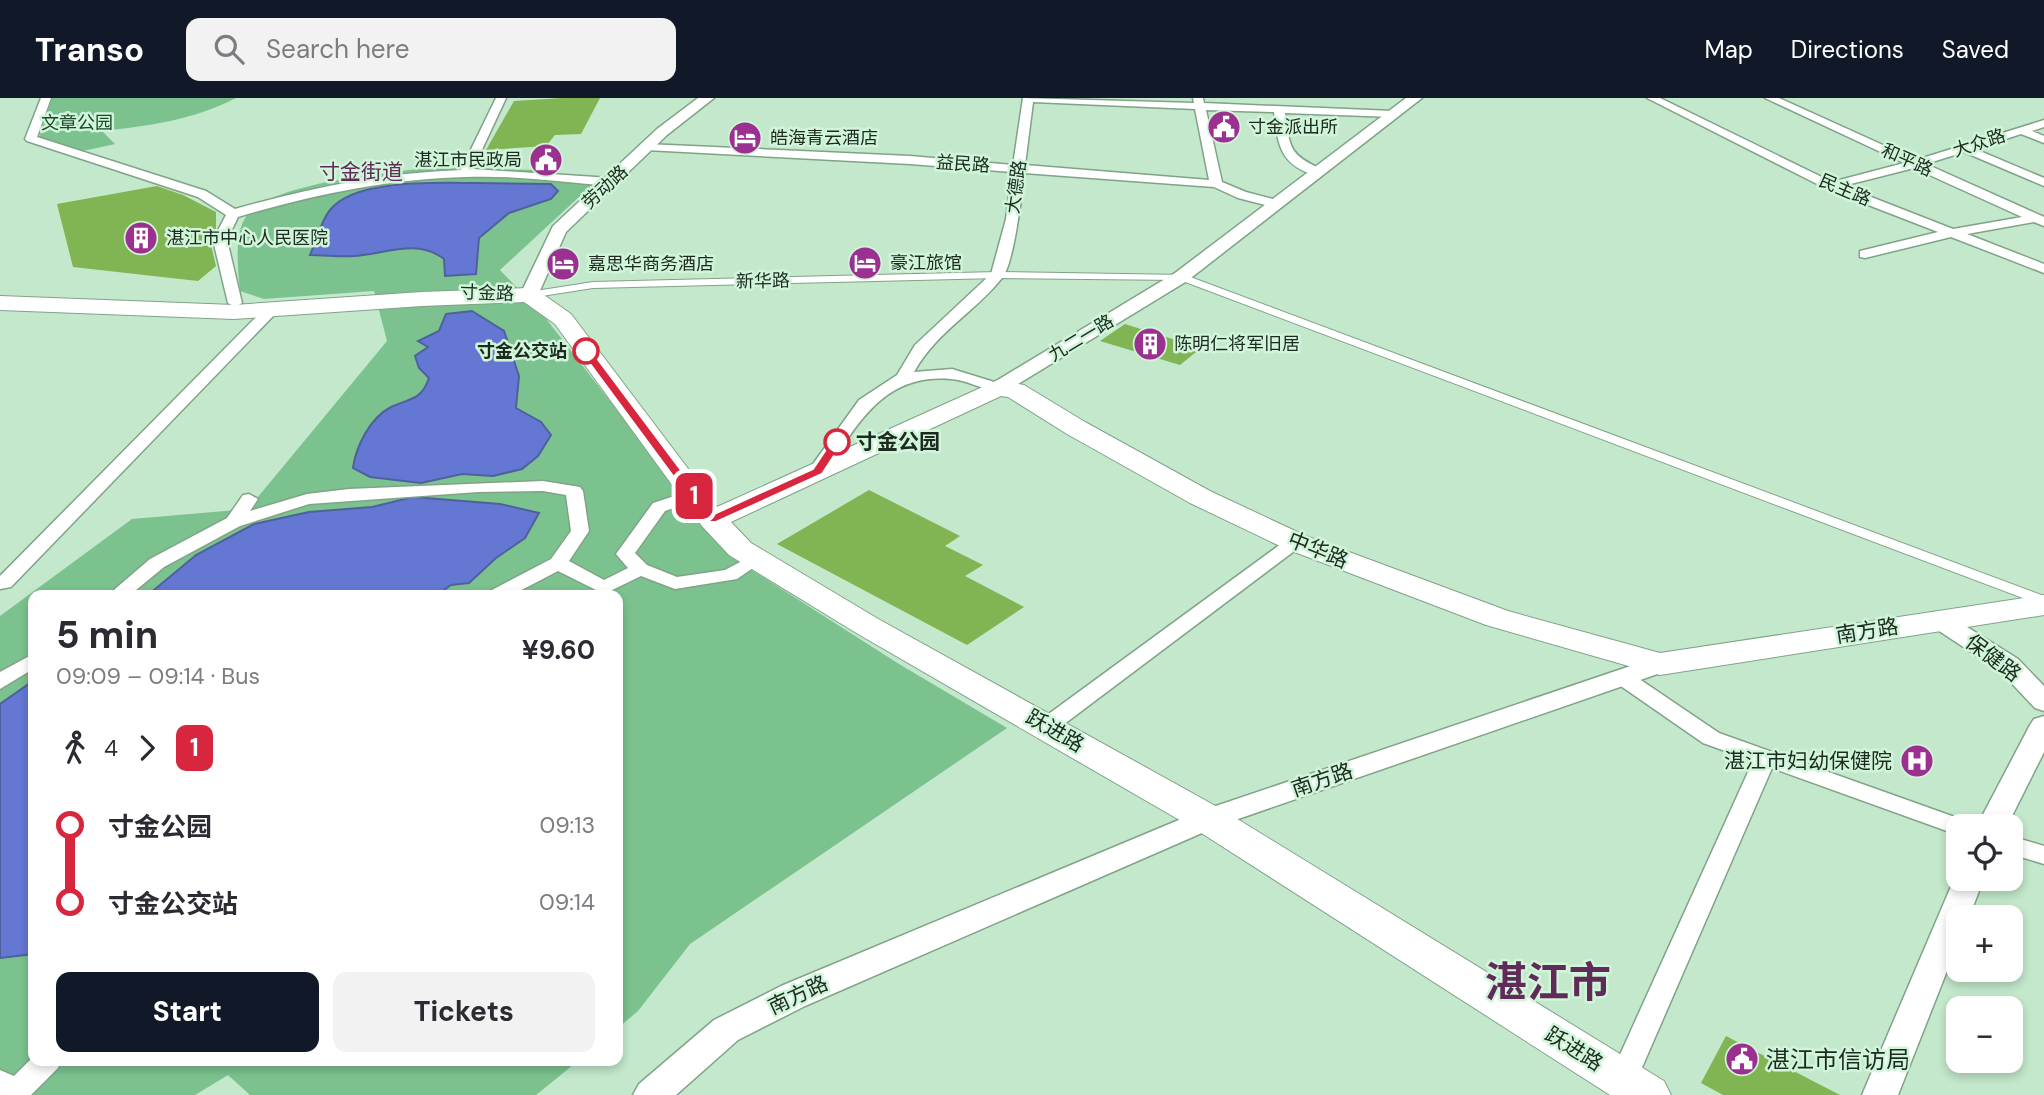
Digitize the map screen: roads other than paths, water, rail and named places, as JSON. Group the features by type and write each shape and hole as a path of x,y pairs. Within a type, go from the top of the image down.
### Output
{"main road":[{"name":"寸金路","path":"0,294 235,303 429,291 529,295"},
{"name":"寸金路","path":"0,303 234,312 529,295"},
{"name":"跃进路","path":"529,295 563,319 702,507 740,549 869,627 1208,819 1636,1087"},
{"name":"九二一路","path":"702,507 817,471 998,388"},
{"name":"中华路","path":"998,388 1015,390 1076,428 1200,497 1295,542 1497,618 1660,664"},
{"name":"南方路","path":"1660,664 2044,603"}],"street":[{"path":"46,98 31,139 202,194 233,214"},
{"path":"469,167 501,98"},
{"name":"劳动路","path":"529,295 559,230 662,131 707,98"},
{"name":"九二一路","path":"998,388 1181,276 1415,98"},
{"name":"民主路","path":"1652,98 1831,186 2044,269"},
{"name":"和平路","path":"1770,98 2041,219"},
{"path":"1028,99 1199,102 1278,110 1393,114"},
{"name":"大德路","path":"998,275 1012,219 1028,99"},
{"path":"1199,102 1216,184"},
{"path":"1278,110 1284,145 1295,162 1317,172"},
{"name":"大众路","path":"1831,186 1915,164 2044,123"},
{"path":"2021,130 2044,140"},
{"name":"益民路","path":"646,147 883,158 1216,184 1242,195 1277,204"},
{"path":"1964,148 2044,182"},
{"path":"235,303 220,240 233,214 306,194 364,182 469,167 611,182"},
{"path":"1865,254 1952,233 2041,219"},
{"path":"817,471 865,403 903,378 920,348 998,275"},
{"name":"新华路","path":"529,295 593,285 998,275 1181,276"},
{"path":"1181,276 2044,603"},
{"path":"0,583 4,583 272,309"},
{"path":"903,378 952,374 998,388"},
{"path":"124,590 157,563 234,522 307,499 478,487 542,486 574,491 580,531 558,563 506,590"},
{"path":"234,522 249,499"},
{"path":"702,507 659,507 625,554 640,569 675,583 730,575 757,559"},
{"path":"1046,726 1295,542"},
{"path":"558,563 604,588 640,569"},
{"name":"保健路","path":"1939,620 2009,665 2044,702"},
{"path":"0,681 28,663"},
{"name":"南方路","path":"650,1095 726,1030 793,996 1208,819 1660,664"},
{"path":"1622,677 1711,738 1946,823"},
{"path":"1998,814 2044,725"},
{"path":"1636,1087 1766,757"},
{"path":"2023,849 2044,855"},
{"path":"1880,1095 1964,891"},
{"path":"0,1082 15,1093 42,1066"}],"water":[{"path":"421,183 551,184 558,191 551,199 509,213 479,238 476,274 445,276 444,259 423,249 400,249 354,256 310,255 330,210 342,200 359,192 378,187"},
{"path":"472,311 504,331 519,376 516,408 541,422 551,435 538,456 522,469 493,476 462,474 421,483 370,477 353,468 361,442 377,418 391,407 418,395 426,385 429,378 419,368 415,356 428,347 418,341 439,331 446,314"},
{"path":"413,497 500,504 539,513 525,538 496,558 469,583 451,585 444,590 154,590 196,555 254,524 309,512 372,507"},
{"path":"28,684 28,955 0,958 0,704"}],"place":[{"name":"寸金派出所","path":"1224,127"},
{"name":"皓海青云酒店","path":"745,138"},
{"name":"湛江市民政局","path":"546,160"},
{"name":"湛江市中心人民医院","path":"141,238"},
{"name":"豪江旅馆","path":"865,263"},
{"name":"嘉思华商务酒店","path":"563,264"},
{"name":"陈明仁将军旧居","path":"1150,344"},
{"name":"寸金公交站","path":"586,351"},
{"name":"寸金公园","path":"837,442"},
{"name":"湛江市妇幼保健院","path":"1917,761"},
{"name":"湛江市信访局","path":"1742,1059"}],"district":[{"name":"寸金街道","path":"361,172"},
{"name":"湛江市","path":"1548,982"}],"park label":[{"name":"文章公园","path":"77,123"}]}
